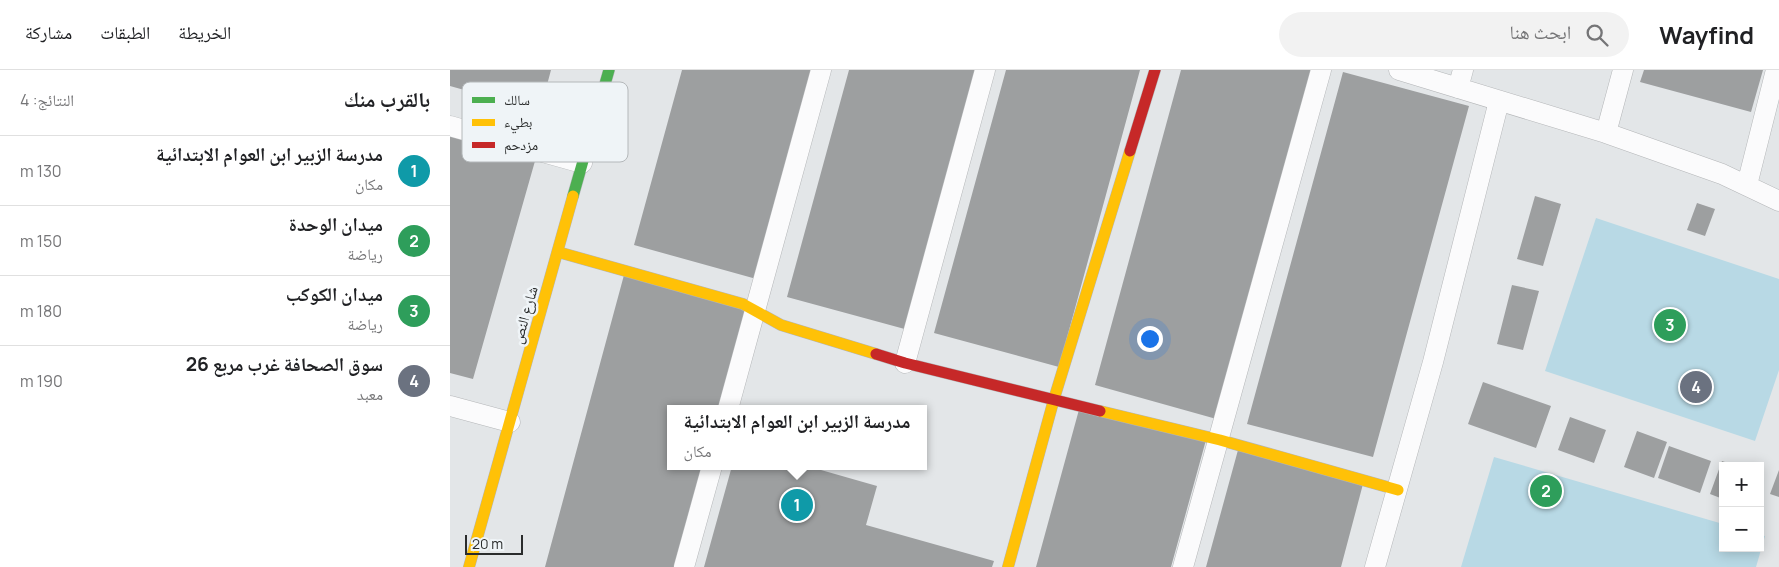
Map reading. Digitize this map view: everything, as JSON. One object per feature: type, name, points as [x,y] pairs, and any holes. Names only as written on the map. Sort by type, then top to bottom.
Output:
[{"type":"street","name":"شارع النص","points":[[605,82],[609,70]]},
{"type":"street","points":[[729,405],[821,70]]},
{"type":"street","points":[[905,363],[985,70]]},
{"type":"street","points":[[1008,567],[1054,399],[1155,70]]},
{"type":"street","points":[[1183,567],[1322,70]]},
{"type":"street","points":[[1399,70],[1461,79],[1498,101],[1606,134],[1722,174],[1779,201]]},
{"type":"street","points":[[1606,134],[1623,70]]},
{"type":"street","points":[[1747,185],[1776,70]]},
{"type":"street","points":[[1375,567],[1433,362],[1498,101]]},
{"type":"street","name":"شارع النص","points":[[468,567],[582,162]]},
{"type":"street","points":[[558,252],[743,304],[781,325],[905,363],[1220,440],[1398,490]]},
{"type":"street","points":[[450,406],[510,422]]},
{"type":"street","points":[[684,567],[711,470]]},
{"type":"shaded area","points":[[1596,218],[1779,279],[1779,370],[1755,441],[1545,371]]},
{"type":"shaded area","points":[[1494,457],[1719,523],[1719,552],[1760,552],[1756,567],[1461,567]]},
{"type":"building","points":[[450,70],[551,70],[548,82],[462,82],[462,89],[450,86]]},
{"type":"building","points":[[682,70],[817,70],[760,280],[634,245]]},
{"type":"building","points":[[849,70],[984,70],[912,331],[787,297]]},
{"type":"building","points":[[1006,70],[1140,70],[1059,367],[934,333]]},
{"type":"building","points":[[1181,70],[1316,70],[1220,420],[1095,385]]},
{"type":"building","points":[[1644,70],[1763,70],[1751,112],[1640,82]]},
{"type":"building","points":[[1343,72],[1469,106],[1373,457],[1247,424]]},
{"type":"building","points":[[450,130],[462,133],[462,162],[535,162],[473,379],[450,373]]},
{"type":"building","points":[[1535,196],[1561,204],[1543,266],[1517,259]]},
{"type":"building","points":[[1697,203],[1715,209],[1705,236],[1687,230]]},
{"type":"building","points":[[624,275],[749,309],[723,405],[667,405],[667,470],[706,470],[679,567],[545,567]]},
{"type":"building","points":[[1512,285],[1539,291],[1523,350],[1497,344]]},
{"type":"building","points":[[1483,382],[1551,406],[1536,448],[1468,424]]},
{"type":"building","points":[[1080,406],[1206,440],[1171,567],[1036,567]]},
{"type":"building","points":[[1570,417],[1606,430],[1594,463],[1558,450]]},
{"type":"building","points":[[1637,431],[1667,442],[1654,478],[1624,467]]},
{"type":"building","points":[[1669,446],[1711,461],[1700,493],[1658,478]]},
{"type":"building","points":[[1238,450],[1363,484],[1341,567],[1206,567]]},
{"type":"building","points":[[1719,469],[1719,497],[1710,494]]},
{"type":"building","points":[[731,470],[821,470],[877,486],[866,525],[994,561],[992,567],[704,567]]},
{"type":"building","points":[[1779,470],[1779,497],[1770,494]]},
{"type":"traffic: fast","points":[[606,82],[609,70]]},
{"type":"traffic: fast","points":[[573,196],[583,162]]},
{"type":"traffic: slow","points":[[1008,567],[1054,399],[1130,151]]},
{"type":"traffic: slow","points":[[469,567],[573,196]]},
{"type":"traffic: slow","points":[[558,252],[743,304],[781,325],[876,354]]},
{"type":"traffic: slow","points":[[1100,411],[1220,440],[1398,490]]},
{"type":"traffic: jam","points":[[1130,151],[1155,70]]},
{"type":"traffic: jam","points":[[876,354],[905,363],[1100,411]]},
{"type":"place","name":"ميدان الكوكب","points":[[1670,325]]},
{"type":"place","name":"سوق الصحافة غرب مربع 26","points":[[1696,387]]},
{"type":"place","name":"ميدان الوحدة","points":[[1546,491]]},
{"type":"place","name":"مدرسة الزبير ابن العوام الابتدائية","points":[[797,505]]}]
